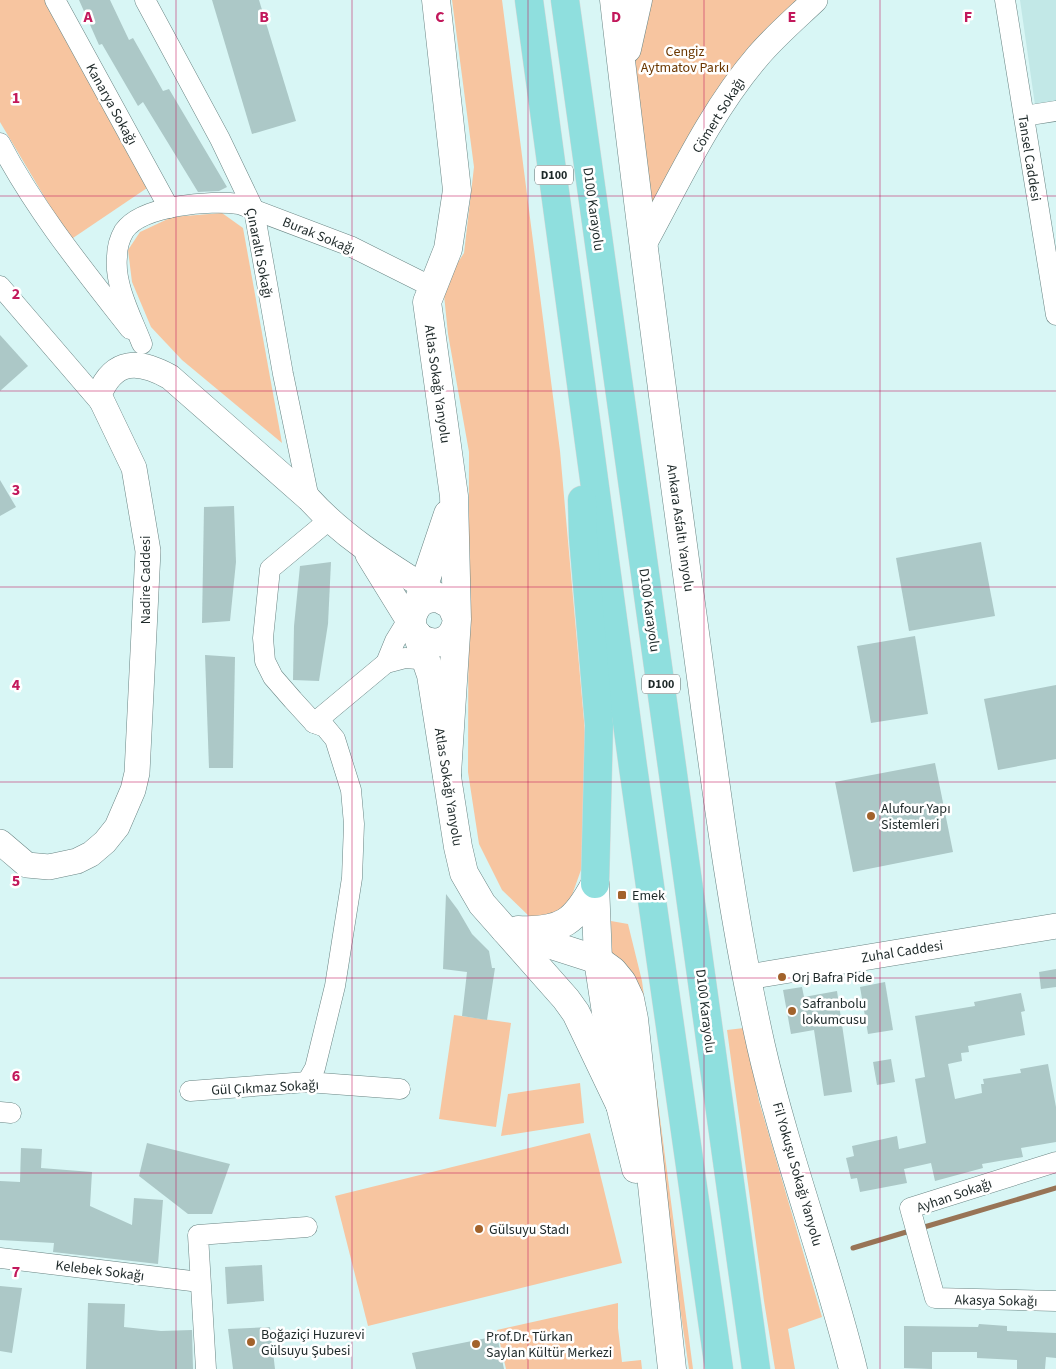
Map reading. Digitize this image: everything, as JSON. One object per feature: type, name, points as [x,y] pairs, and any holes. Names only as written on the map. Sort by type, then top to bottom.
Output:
[{"type":"highway","name":"D100","points":[[529,0],[633,767],[719,1369]]},
{"type":"highway","name":"D100 Karayolu","points":[[565,0],[756,1369]]},
{"type":"highway","points":[[578,351],[583,537],[599,725],[596,884]]},
{"type":"main road","points":[[425,292],[448,249],[457,190],[436,0]]},
{"type":"main road","name":"Ankara Asfaltı Yanyolu","points":[[614,0],[643,246],[710,740],[748,977]]},
{"type":"main road","points":[[623,78],[638,0]]},
{"type":"main road","name":"Atlas Sokağı Yanyolu","points":[[425,292],[454,496],[426,613],[427,663],[464,873],[482,904],[566,999],[576,1013],[620,1105]]},
{"type":"main road","name":"Atlas Sokağı Yanyolu","points":[[426,613],[454,496]]},
{"type":"main road","points":[[426,613],[447,774]]},
{"type":"main road","points":[[504,929],[537,931],[553,928],[568,921],[582,908],[596,884]]},
{"type":"main road","points":[[596,884],[598,960],[620,1105],[643,1198],[664,1310]]},
{"type":"main road","points":[[504,929],[598,960],[613,971],[622,982],[630,999],[634,1019],[664,1310],[672,1369]]},
{"type":"main road","name":"Fil Yokuşu Sokağı Yanyolu","points":[[748,977],[771,1082],[836,1299],[853,1369]]},
{"type":"street","name":"Kanarya Sokağı","points":[[55,0],[169,208]]},
{"type":"street","name":"Çınaraltı Sokağı","points":[[145,0],[220,139],[254,210],[283,374],[308,498]]},
{"type":"street","name":"Cömert Sokağı","points":[[643,246],[701,140],[739,80],[766,46],[816,0]]},
{"type":"street","name":"Tansel Caddesi","points":[[1005,0],[1056,314]]},
{"type":"street","points":[[1024,116],[1056,112]]},
{"type":"street","points":[[0,143],[34,201],[69,251],[142,344],[157,370]]},
{"type":"street","name":"Burak Sokağı","points":[[142,344],[118,276],[116,258],[124,231],[135,221],[169,208],[227,202],[239,204],[350,246],[425,292]]},
{"type":"street","points":[[0,286],[104,406]]},
{"type":"street","name":"Nadire Caddesi","points":[[0,842],[26,865],[63,866],[77,861],[91,854],[105,842],[117,827],[133,790],[137,773],[148,551],[134,468],[99,395],[104,382],[113,373],[124,367],[136,364],[149,366],[170,377],[308,498],[328,520],[364,548],[426,613]]},
{"type":"street","points":[[307,1082],[315,1068],[335,986],[352,878],[354,824],[351,790],[335,739],[325,727],[314,723],[273,677],[266,661],[263,638],[270,570],[328,520]]},
{"type":"street","name":"Nadire Caddesi","points":[[364,548],[426,613]]},
{"type":"street","points":[[386,664],[395,641],[426,613]]},
{"type":"street","points":[[314,723],[386,664],[405,658],[418,659],[427,663]]},
{"type":"street","name":"Zuhal Caddesi","points":[[748,977],[1056,926]]},
{"type":"street","name":"Gül Çıkmaz Sokağı","points":[[190,1090],[307,1082],[400,1089]]},
{"type":"street","name":"Ayhan Sokağı","points":[[935,1298],[910,1208],[1056,1162]]},
{"type":"street","points":[[206,1369],[206,1341],[200,1282],[198,1235],[307,1227]]},
{"type":"street","name":"Kelebek Sokağı","points":[[0,1258],[200,1282]]},
{"type":"street","name":"Akasya Sokağı","points":[[935,1298],[1056,1301]]},
{"type":"shaded area","points":[[1020,0],[1056,0],[1056,109],[1036,112]]},
{"type":"green space","points":[[0,0],[45,0],[147,188],[70,240],[0,122]]},
{"type":"green space","points":[[452,0],[502,0],[560,451],[588,766],[587,853],[571,898],[555,915],[531,918],[502,890],[479,844],[468,772],[469,452],[448,334],[443,285],[464,253],[474,167]]},
{"type":"green space","name":"Cengiz Aytmatov Parkı","points":[[643,0],[815,0],[789,24],[643,246],[623,78]]},
{"type":"green space","points":[[222,213],[243,228],[282,443],[182,360],[151,327],[132,282],[128,250],[140,232],[172,217]]},
{"type":"green space","points":[[611,921],[628,924],[642,981],[693,1369],[689,1369],[671,1247],[612,955]]},
{"type":"green space","points":[[454,1015],[511,1023],[496,1127],[439,1119]]},
{"type":"green space","points":[[744,1028],[759,1101],[822,1317],[788,1329],[795,1369],[775,1369],[764,1301],[727,1030]]},
{"type":"green space","points":[[580,1083],[584,1123],[501,1136],[508,1094]]},
{"type":"green space","name":"Gülsuyu Stadı","points":[[590,1133],[622,1263],[368,1326],[335,1196]]},
{"type":"green space","name":"Prof.Dr. Türkan Saylan Kültür Merkezi","points":[[618,1303],[618,1328],[622,1362],[641,1360],[642,1369],[506,1369],[497,1330]]},
{"type":"building","points":[[79,0],[110,0],[129,40],[133,38],[163,91],[169,89],[227,187],[219,191],[198,192],[143,102],[138,106],[102,44],[99,45]]},
{"type":"building","points":[[212,0],[259,0],[296,121],[252,134]]},
{"type":"building","points":[[0,335],[28,366],[0,391]]},
{"type":"building","points":[[0,480],[16,507],[0,516]]},
{"type":"building","points":[[234,506],[236,562],[230,621],[202,623],[204,507]]},
{"type":"building","points":[[981,542],[995,616],[909,631],[896,558]]},
{"type":"building","points":[[331,562],[328,624],[319,681],[293,680],[294,626],[300,566]]},
{"type":"building","points":[[915,636],[928,714],[871,723],[857,646]]},
{"type":"building","points":[[205,655],[235,657],[233,768],[209,768]]},
{"type":"building","points":[[1056,685],[1056,759],[998,770],[984,699]]},
{"type":"building","points":[[935,763],[953,852],[853,872],[835,782]]},
{"type":"building","points":[[446,894],[472,934],[489,951],[492,968],[495,968],[487,1020],[462,1016],[467,972],[443,969]]},
{"type":"building","points":[[1056,969],[1056,987],[1041,989],[1039,972]]},
{"type":"building","points":[[885,982],[893,1030],[868,1034],[860,987]]},
{"type":"building","points":[[802,987],[804,997],[837,991],[852,1092],[824,1096],[814,1030],[791,1034],[783,990]]},
{"type":"building","points":[[1021,993],[1025,1011],[1021,1012],[1025,1035],[968,1046],[969,1052],[961,1053],[962,1061],[948,1064],[955,1099],[982,1093],[981,1084],[984,1084],[983,1079],[1021,1073],[1020,1069],[1048,1064],[1056,1107],[1056,1142],[1021,1148],[1023,1157],[982,1164],[983,1168],[935,1181],[931,1163],[904,1169],[907,1183],[860,1192],[857,1178],[851,1179],[846,1158],[854,1156],[852,1146],[897,1136],[899,1149],[926,1143],[915,1079],[925,1077],[915,1016],[975,1006],[974,1002]]},
{"type":"building","points":[[891,1059],[895,1082],[877,1085],[873,1062]]},
{"type":"building","points":[[147,1143],[230,1164],[212,1214],[188,1214],[139,1176]]},
{"type":"building","points":[[21,1148],[42,1149],[41,1168],[92,1172],[90,1206],[132,1225],[134,1198],[163,1200],[158,1264],[53,1252],[54,1243],[0,1240],[0,1181],[20,1182]]},
{"type":"building","points":[[262,1265],[264,1301],[227,1304],[225,1267]]},
{"type":"building","points":[[0,1286],[22,1288],[12,1353],[0,1351]]},
{"type":"building","points":[[88,1303],[125,1304],[124,1327],[161,1331],[192,1330],[193,1369],[86,1369]]},
{"type":"building","points":[[979,1324],[1007,1326],[1007,1331],[1056,1333],[1056,1358],[1046,1357],[1045,1369],[1017,1369],[1017,1360],[977,1358],[977,1352],[932,1352],[932,1369],[904,1368],[904,1326],[978,1327]]},
{"type":"building","name":"Boğaziçi Huzurevi Gülsuyu Şubesi","points":[[270,1327],[275,1369],[233,1369],[228,1329]]},
{"type":"building","name":"Prof.Dr. Türkan Saylan Kültür Merkezi","points":[[497,1336],[504,1369],[416,1369],[412,1353]]},
{"type":"waterway","points":[[921,1228],[1056,1188]]},
{"type":"waterway","points":[[853,1248],[913,1230]]},
{"type":"place","name":"Alufour Yapı Sistemleri","points":[[871,816]]},
{"type":"place","name":"Emek","points":[[622,895]]},
{"type":"place","name":"Orj Bafra Pide","points":[[782,977]]},
{"type":"place","name":"Safranbolu lokumcusu","points":[[792,1011]]},
{"type":"place","name":"Gülsuyu Stadı","points":[[479,1229]]},
{"type":"place","name":"Boğaziçi Huzurevi Gülsuyu Şubesi","points":[[251,1342]]},
{"type":"place","name":"Prof.Dr. Türkan Saylan Kültür Merkezi","points":[[476,1344]]}]
